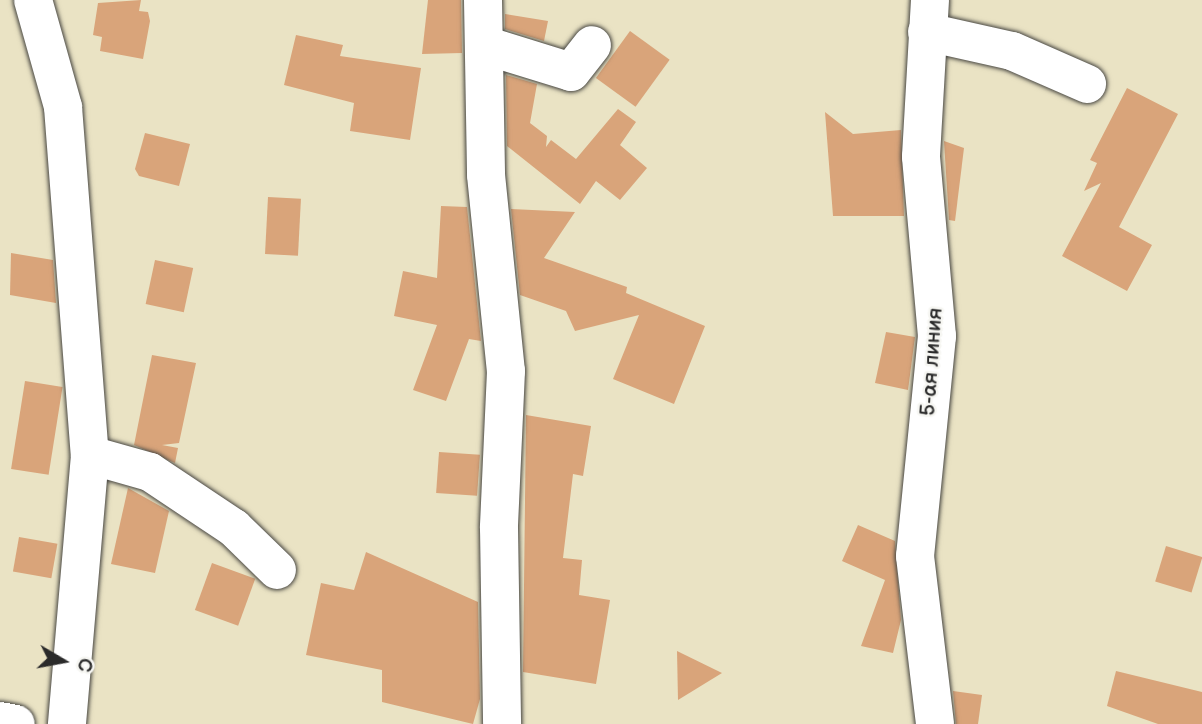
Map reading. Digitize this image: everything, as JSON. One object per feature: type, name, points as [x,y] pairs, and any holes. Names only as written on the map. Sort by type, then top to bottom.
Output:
[{"type":"street","points":[[33,0],[63,107],[90,455],[67,724]]},
{"type":"street","points":[[483,0],[485,162],[506,371],[499,528],[502,724]]},
{"type":"street","points":[[929,16],[1087,84]]},
{"type":"street","name":"5-ая линия","points":[[929,16],[920,157],[937,336],[915,556],[934,724]]},
{"type":"street","points":[[484,45],[571,72],[592,45]]},
{"type":"street","points":[[90,455],[150,472],[234,528],[276,570]]},
{"type":"street","points":[[0,721],[16,724]]},
{"type":"building","points":[[141,0],[139,11],[148,12],[150,21],[143,59],[100,51],[102,37],[93,35],[98,3]]},
{"type":"building","points":[[428,0],[461,0],[462,53],[422,54]]},
{"type":"building","points":[[505,14],[548,21],[544,41],[505,29]]},
{"type":"building","points":[[630,31],[670,60],[636,107],[596,78]]},
{"type":"building","points":[[296,35],[343,45],[340,56],[421,68],[410,140],[350,131],[354,103],[284,85]]},
{"type":"building","points":[[506,75],[537,84],[530,123],[547,136],[546,147],[551,140],[576,159],[618,109],[636,122],[620,145],[647,168],[620,200],[596,181],[580,204],[507,146]]},
{"type":"building","points":[[1127,88],[1178,114],[1119,227],[1152,245],[1127,291],[1062,256],[1101,183],[1084,191],[1097,163],[1090,160]]},
{"type":"building","points":[[825,112],[853,134],[901,130],[904,216],[833,216]]},
{"type":"building","points":[[145,133],[190,144],[179,186],[139,176],[135,169]]},
{"type":"building","points":[[944,141],[964,148],[955,221],[949,220]]},
{"type":"building","points":[[268,197],[301,199],[298,256],[265,254]]},
{"type":"building","points":[[441,206],[467,207],[481,341],[469,339],[446,401],[413,390],[437,325],[394,316],[403,271],[437,278]]},
{"type":"building","points":[[511,209],[575,212],[544,258],[627,287],[626,293],[705,326],[674,404],[613,379],[639,315],[575,331],[566,311],[520,295]]},
{"type":"building","points":[[11,253],[53,260],[56,303],[10,295]]},
{"type":"building","points":[[155,260],[193,268],[184,312],[146,304]]},
{"type":"building","points":[[886,332],[915,337],[908,390],[875,383]]},
{"type":"building","points":[[152,355],[196,363],[179,443],[162,445],[178,448],[175,463],[134,445]]},
{"type":"building","points":[[25,381],[63,387],[49,475],[11,469]]},
{"type":"building","points":[[526,415],[591,426],[583,476],[573,474],[563,558],[582,560],[579,595],[610,600],[596,684],[523,672]]},
{"type":"building","points":[[439,452],[480,455],[477,496],[436,493]]},
{"type":"building","points":[[128,488],[169,511],[155,573],[111,564]]},
{"type":"building","points":[[858,525],[895,541],[901,620],[893,653],[861,646],[885,580],[842,561]]},
{"type":"building","points":[[19,537],[57,544],[51,578],[13,571]]},
{"type":"building","points":[[1166,546],[1202,557],[1192,592],[1155,581]]},
{"type":"building","points":[[366,552],[478,602],[480,699],[473,724],[382,702],[382,670],[306,655],[321,583],[354,590]]},
{"type":"building","points":[[212,563],[255,579],[238,626],[195,610]]},
{"type":"building","points":[[677,651],[722,673],[678,700]]},
{"type":"building","points":[[1116,671],[1202,692],[1202,724],[1158,724],[1107,706]]},
{"type":"building","points":[[953,691],[982,695],[978,724],[956,724]]}]
